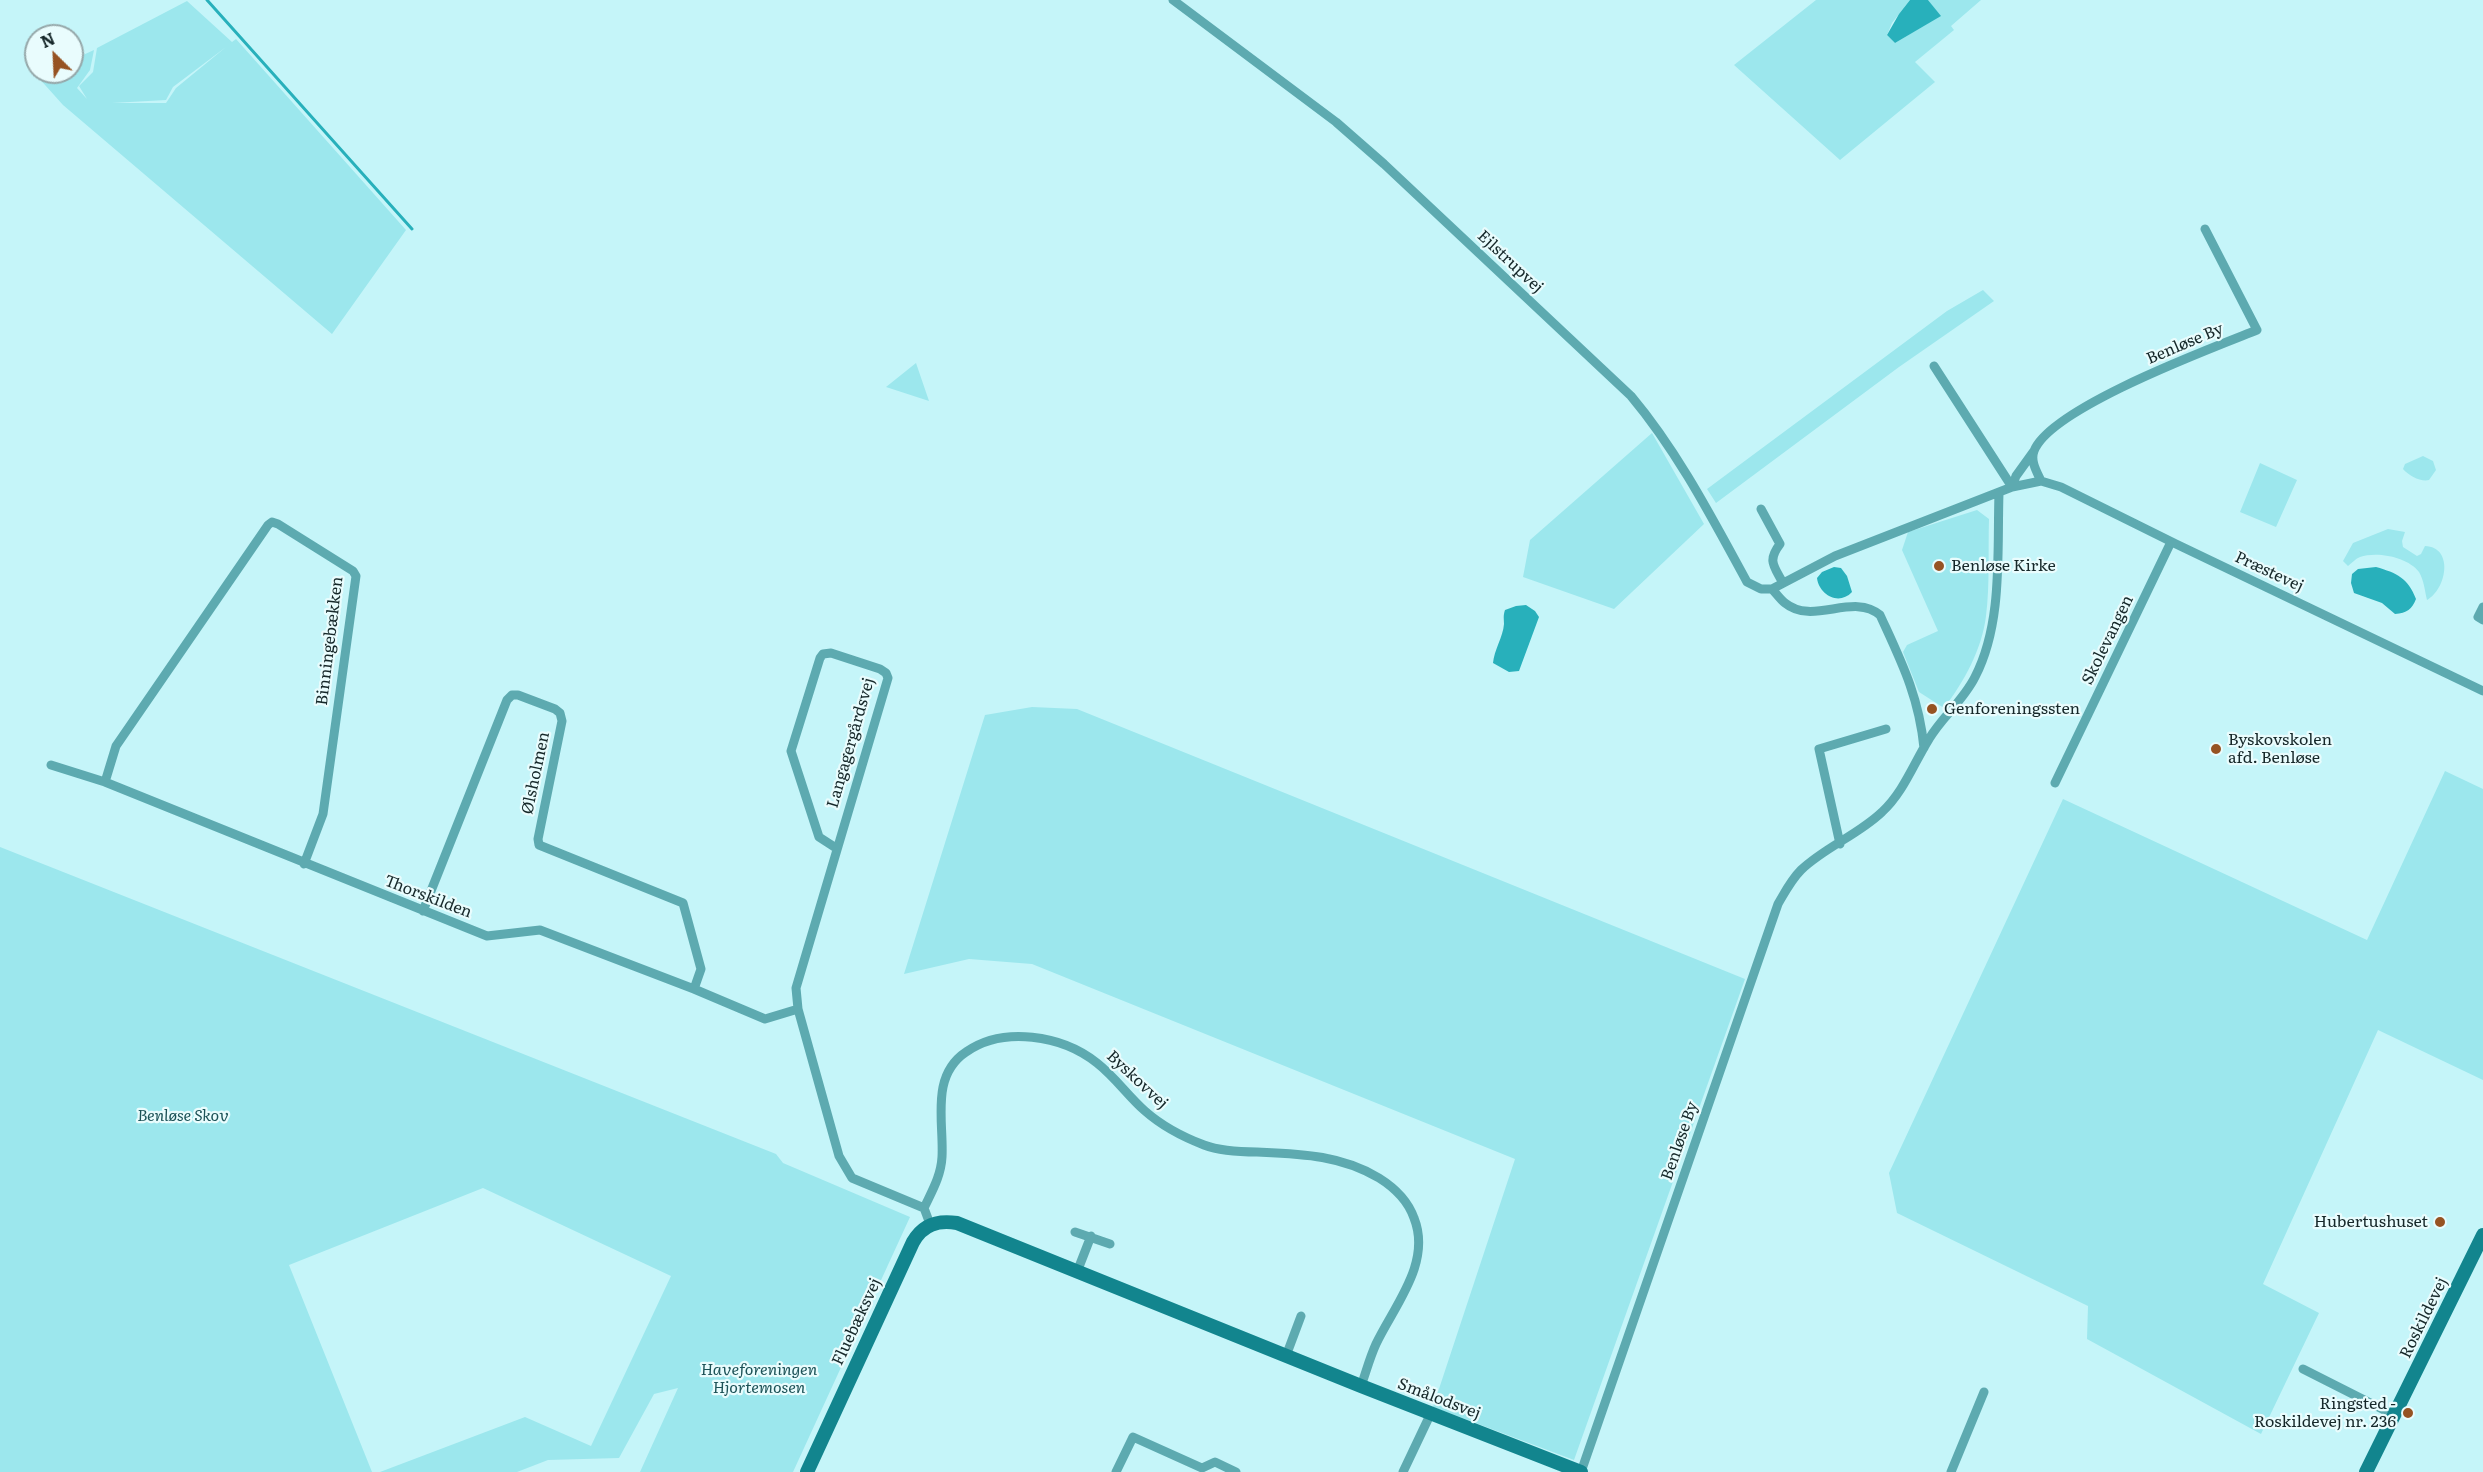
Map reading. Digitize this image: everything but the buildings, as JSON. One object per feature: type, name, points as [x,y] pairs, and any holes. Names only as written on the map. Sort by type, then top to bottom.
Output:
[{"type":"street","name":"Ejlstrupvej","points":[[1173,0],[1336,122],[1631,396],[1652,421],[1670,448],[1747,582],[1761,589],[1772,589]]},
{"type":"street","name":"Benløse By","points":[[2012,487],[2016,476],[2044,436],[2057,424],[2091,402],[2190,357],[2257,330],[2205,229]]},
{"type":"street","points":[[1934,366],[2012,487]]},
{"type":"street","points":[[1924,747],[1922,720],[1913,689],[1880,615],[1871,608],[1858,606],[1815,611],[1801,610],[1786,604],[1772,589],[1835,556],[1897,530],[2012,487],[2041,481],[2034,463],[2034,451]]},
{"type":"street","name":"Præstevej","points":[[2041,481],[2061,487],[2171,542],[2483,690]]},
{"type":"street","name":"Benløse By","points":[[1581,1472],[1778,904],[1800,870],[1869,825],[1886,809],[1900,790],[1938,724],[1964,695],[1976,675],[1989,637],[1994,610],[1999,493]]},
{"type":"street","points":[[1761,509],[1780,544],[1773,553],[1772,562],[1783,583]]},
{"type":"street","name":"Binningebækken","points":[[105,782],[116,747],[268,525],[272,522],[278,524],[353,571],[356,576],[323,814],[304,864]]},
{"type":"street","name":"Skolevangen","points":[[2055,783],[2171,542]]},
{"type":"street","points":[[2483,607],[2478,617],[2483,620]]},
{"type":"street","name":"Langagergårdsvej","points":[[836,848],[819,837],[791,751],[820,658],[823,654],[831,653],[880,669],[886,672],[888,678],[796,988],[798,1009],[839,1156],[852,1178],[924,1208]]},
{"type":"street","name":"Ølsholmen","points":[[423,911],[507,700],[512,695],[518,694],[555,709],[560,713],[562,721],[538,839],[539,845],[683,903],[700,969],[694,989]]},
{"type":"street","points":[[1922,720],[1938,724]]},
{"type":"street","points":[[1840,844],[1819,749],[1886,729]]},
{"type":"street","name":"Thorskilden","points":[[51,765],[105,782],[487,936],[540,930],[765,1019],[798,1009]]},
{"type":"street","name":"Byskovvej","points":[[924,1208],[938,1179],[942,1157],[940,1101],[944,1082],[963,1053],[989,1040],[1017,1036],[1045,1040],[1071,1048],[1095,1061],[1145,1111],[1184,1136],[1206,1146],[1238,1152],[1313,1155],[1342,1161],[1366,1170],[1386,1182],[1404,1199],[1419,1233],[1418,1254],[1404,1293],[1376,1344],[1361,1386]]},
{"type":"street","points":[[924,1208],[930,1224]]},
{"type":"street","name":"Smålodsvej","points":[[930,1224],[939,1221],[957,1223],[1581,1472]]},
{"type":"street","name":"Fluebæksvej","points":[[807,1472],[913,1242],[917,1234],[930,1224]]},
{"type":"street","points":[[1075,1232],[1110,1244]]},
{"type":"street","name":"Roskildevej","points":[[2366,1472],[2483,1235]]},
{"type":"street","points":[[1077,1272],[1090,1236]]},
{"type":"street","points":[[1286,1356],[1301,1316]]},
{"type":"street","points":[[2303,1369],[2394,1415]]},
{"type":"street","points":[[1951,1472],[1984,1392]]},
{"type":"street","points":[[1403,1472],[1431,1413]]},
{"type":"street","points":[[1116,1472],[1133,1437],[1202,1468],[1215,1462],[1236,1472]]},
{"type":"green space","points":[[1816,0],[1910,0],[1892,23],[1887,35],[1895,43],[1940,16],[1928,0],[1981,0],[1951,26],[1954,30],[1915,62],[1935,82],[1840,160],[1734,65]]},
{"type":"green space","points":[[187,1],[232,42],[236,39],[406,230],[332,334],[63,105],[44,84],[80,84],[77,88],[87,99],[79,86],[84,84],[93,72],[97,48]],"holes":[[[226,47],[176,88],[166,103],[112,103],[166,100],[173,87]]]},
{"type":"green space","points":[[94,50],[90,70],[84,78],[84,55]]},
{"type":"green space","points":[[1983,290],[1994,301],[1899,367],[1716,503],[1707,489],[1947,311]]},
{"type":"green space","points":[[916,363],[929,401],[886,387]]},
{"type":"green space","points":[[1652,433],[1704,524],[1614,609],[1523,577],[1530,540]]},
{"type":"green space","points":[[2423,456],[2433,461],[2436,470],[2429,480],[2415,478],[2403,469],[2405,464]]},
{"type":"green space","points":[[2260,463],[2297,480],[2276,527],[2240,512]]},
{"type":"green space","points":[[1977,510],[1989,519],[1984,628],[1971,665],[1944,708],[1919,692],[1903,652],[1907,645],[1938,631],[1902,550],[1908,532]]},
{"type":"green space","points":[[2388,529],[2405,532],[2403,547],[2417,556],[2421,554],[2425,546],[2434,548],[2440,553],[2444,561],[2443,578],[2434,595],[2427,600],[2421,575],[2408,562],[2383,555],[2360,557],[2348,566],[2343,561],[2353,543]]},
{"type":"green space","points":[[1032,707],[1077,709],[1745,979],[1574,1460],[1433,1407],[1515,1159],[1032,964],[969,959],[904,974],[985,715]]},
{"type":"green space","points":[[2445,771],[2483,789],[2483,1080],[2378,1030],[2263,1284],[2319,1313],[2261,1434],[2087,1339],[2088,1306],[1897,1213],[1889,1173],[2063,799],[2367,940]]},
{"type":"green space","name":"Benløse Skov","points":[[0,847],[776,1154],[783,1163],[910,1217],[793,1472],[640,1472],[678,1388],[654,1394],[619,1458],[548,1460],[517,1472],[380,1472],[525,1417],[591,1446],[671,1276],[483,1188],[289,1265],[372,1472],[0,1472]]},
{"type":"shaded area","points":[[1910,0],[1928,0],[1941,16],[1895,43],[1887,35]]},
{"type":"shaded area","points":[[1834,567],[1841,568],[1847,576],[1852,592],[1841,598],[1830,597],[1826,594],[1821,589],[1817,578],[1822,572]]},
{"type":"shaded area","points":[[2376,567],[2396,574],[2409,586],[2416,599],[2408,610],[2395,614],[2382,603],[2354,593],[2351,583],[2352,574],[2358,569]]},
{"type":"shaded area","points":[[1526,605],[1539,617],[1519,671],[1509,672],[1493,663],[1503,629],[1504,612],[1516,606]]},
{"type":"waterway","points":[[207,0],[412,229]]},
{"type":"place","name":"Benløse Kirke","points":[[1939,566]]},
{"type":"place","name":"Genforeningssten","points":[[1932,709]]},
{"type":"place","name":"Byskovskolen afd. Benløse","points":[[2216,749]]},
{"type":"place","name":"Hubertushuset","points":[[2440,1222]]},
{"type":"place","name":"Ringsted - Roskildevej nr. 236","points":[[2408,1413]]},
{"type":"park label","name":"Haveforeningen Hjortemosen","points":[[759,1379]]}]
